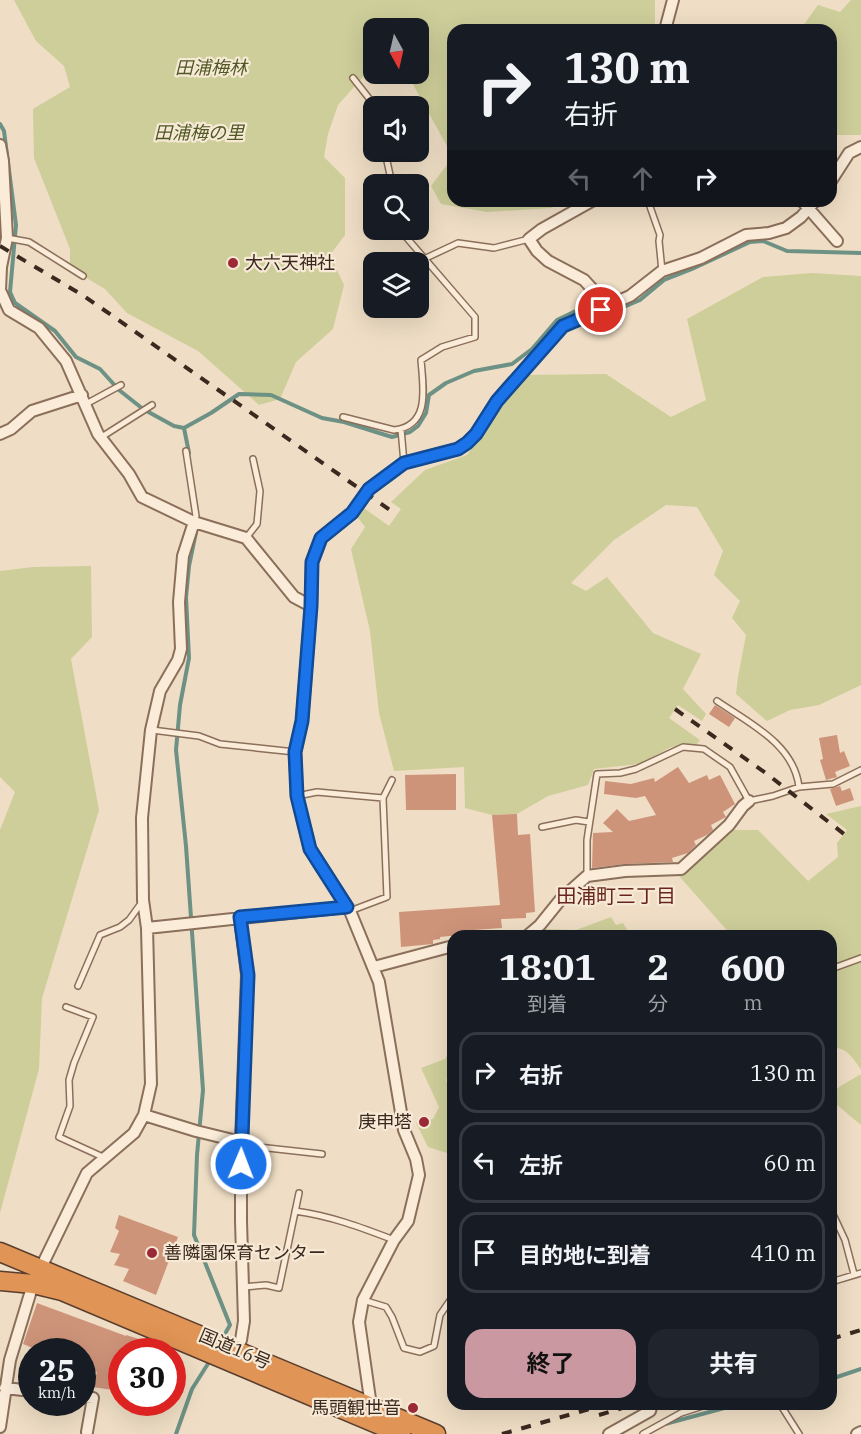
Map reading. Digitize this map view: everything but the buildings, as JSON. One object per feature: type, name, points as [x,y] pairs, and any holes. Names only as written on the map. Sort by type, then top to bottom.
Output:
[{"type":"highway","name":"国道16号","points":[[0,1252],[62,1291],[371,1406],[436,1434]]},
{"type":"highway","name":"国道16号","points":[[0,1281],[37,1276]]},
{"type":"highway","name":"国道16号","points":[[231,1355],[401,1434]]},
{"type":"street","points":[[667,24],[673,0]]},
{"type":"street","points":[[0,145],[7,238],[1,267],[0,290],[4,313],[39,328],[66,361],[100,438],[129,474],[142,497],[194,522],[246,538],[294,597],[311,606]]},
{"type":"street","points":[[837,172],[849,153],[861,147]]},
{"type":"street","points":[[581,207],[529,239],[548,261],[584,280],[595,292],[601,310]]},
{"type":"street","points":[[371,1406],[359,1322],[363,1300],[394,1240],[408,1221],[419,1175],[416,1159],[404,1130],[380,982],[348,909],[310,849],[297,796],[295,752],[302,721],[312,562],[321,538],[352,513],[369,489],[404,463],[458,449],[467,443],[476,434],[497,401],[563,326],[630,296],[662,271],[701,258],[746,235],[769,233],[786,228],[801,217],[807,207]]},
{"type":"street","points":[[812,207],[837,241]]},
{"type":"street","points":[[0,435],[32,411],[84,399]]},
{"type":"street","points":[[0,1427],[10,1360],[37,1276],[87,1173],[134,1133],[144,1115],[151,1084],[142,818],[152,730],[160,691],[182,649],[179,602],[183,556],[194,522]]},
{"type":"street","points":[[535,930],[561,899],[587,876],[625,871],[681,869],[729,825],[742,806],[749,801]]},
{"type":"street","points":[[147,928],[240,917],[348,909]]},
{"type":"street","points":[[231,1355],[244,1321],[241,1143],[248,975],[240,917]]},
{"type":"street","points":[[374,967],[447,948]]},
{"type":"street","points":[[144,1115],[241,1143]]},
{"type":"street","points":[[5,1388],[18,1389]]},
{"type":"street","points":[[609,1434],[650,1410]]},
{"type":"street","points":[[87,1432],[90,1416]]},
{"type":"lane","points":[[353,78],[367,96]]},
{"type":"lane","points":[[650,207],[660,235],[662,271]]},
{"type":"lane","points":[[7,238],[29,242],[83,276]]},
{"type":"lane","points":[[429,257],[458,243],[494,248],[529,239]]},
{"type":"lane","points":[[409,240],[420,252]]},
{"type":"lane","points":[[343,417],[382,428],[401,429],[411,424],[419,415],[423,401],[421,360],[442,347],[475,337],[475,317],[429,262]]},
{"type":"lane","points":[[84,399],[121,385]]},
{"type":"lane","points":[[100,438],[152,405]]},
{"type":"lane","points":[[401,429],[404,463]]},
{"type":"lane","points":[[186,451],[196,516],[194,522]]},
{"type":"lane","points":[[246,538],[257,524],[260,491],[253,459]]},
{"type":"lane","points":[[717,701],[773,740],[783,750],[795,770],[799,787]]},
{"type":"lane","points":[[152,730],[199,736],[220,744],[295,752]]},
{"type":"lane","points":[[587,876],[589,822],[597,774],[620,773],[636,769],[683,747],[704,748],[730,766],[749,801],[799,787],[833,784],[861,770]]},
{"type":"lane","points":[[348,909],[387,897],[383,798],[392,780]]},
{"type":"lane","points":[[297,796],[317,792],[383,798]]},
{"type":"lane","points":[[542,827],[576,820],[589,822]]},
{"type":"lane","points":[[78,986],[100,935],[120,927],[129,920],[143,900]]},
{"type":"lane","points":[[837,967],[861,958]]},
{"type":"lane","points":[[66,1007],[93,1017],[69,1080],[70,1107],[59,1137],[106,1158]]},
{"type":"lane","points":[[241,1143],[322,1154]]},
{"type":"lane","points":[[243,1287],[266,1285],[279,1288],[299,1193]]},
{"type":"lane","points":[[295,1211],[324,1215],[348,1222],[394,1240]]},
{"type":"lane","points":[[837,1223],[845,1240],[854,1274]]},
{"type":"lane","points":[[837,1280],[861,1273]]},
{"type":"lane","points":[[363,1300],[386,1307],[404,1348],[420,1352],[434,1346],[440,1315],[447,1305]]},
{"type":"lane","points":[[643,1434],[690,1410]]},
{"type":"lane","points":[[784,1410],[799,1434]]},
{"type":"green space","name":"田浦梅の里","points":[[14,0],[655,0],[655,24],[447,24],[447,146],[429,113],[429,96],[419,96],[413,84],[429,84],[429,18],[363,18],[363,77],[338,105],[328,134],[324,157],[345,178],[345,235],[330,255],[344,285],[333,329],[296,362],[280,399],[259,405],[198,351],[127,313],[105,289],[88,279],[70,263],[70,249],[34,158],[33,109],[70,87],[64,66],[36,41]]},
{"type":"green space","points":[[851,0],[861,0],[861,135],[837,135],[837,24],[804,24],[818,5],[840,12]]},
{"type":"green space","points":[[447,165],[447,205],[441,204],[431,186]]},
{"type":"green space","points":[[458,207],[553,207],[552,208],[487,212]]},
{"type":"green space","points":[[812,273],[861,276],[861,685],[819,705],[790,710],[767,721],[736,694],[746,635],[732,618],[740,601],[714,575],[723,551],[697,507],[666,505],[614,540],[571,583],[586,591],[607,577],[653,633],[701,654],[683,689],[706,714],[702,721],[678,705],[669,718],[700,740],[696,745],[671,747],[639,764],[594,769],[588,785],[548,796],[517,814],[492,815],[465,808],[464,767],[394,771],[379,713],[370,631],[351,549],[365,527],[356,515],[361,506],[389,526],[401,509],[391,502],[425,470],[467,455],[526,375],[606,374],[671,417],[706,400],[687,319],[763,277]]},
{"type":"green space","points":[[91,566],[92,637],[71,659],[99,810],[42,998],[39,1069],[0,1213],[0,830],[15,792],[0,777],[0,571],[33,567]]},
{"type":"green space","points":[[861,806],[861,1070],[845,1051],[837,1048],[837,930],[727,930],[679,876],[730,830],[758,830],[808,881],[838,857],[837,843],[847,830],[826,814]]},
{"type":"green space","points":[[611,917],[616,925],[623,923],[627,930],[576,930]]},
{"type":"green space","points":[[447,1056],[447,1153],[428,1147],[416,1123],[433,1119],[439,1107],[421,1068],[445,1059]]},
{"type":"green space","points":[[861,1074],[861,1125],[837,1105],[839,1087]]},
{"type":"waterway","points":[[0,124],[4,131],[16,225],[10,292],[15,303],[55,331],[76,357],[100,369],[119,390],[143,409],[174,426],[184,428]]},
{"type":"waterway","points":[[601,314],[605,315],[640,300],[664,280],[750,242],[763,241],[787,251],[861,253]]},
{"type":"waterway","points":[[189,453],[184,428],[239,394],[271,395],[322,418],[344,422],[392,437],[410,432],[418,426],[426,413],[429,395],[446,383],[474,371],[512,364],[532,349],[557,320],[582,308],[591,311]]},
{"type":"waterway","points":[[196,532],[186,597],[189,658],[180,705],[176,750],[186,846],[203,1090],[197,1155],[194,1235],[230,1325],[222,1339]]},
{"type":"waterway","points":[[176,1434],[192,1389],[211,1359]]},
{"type":"waterway","points":[[837,1377],[861,1369]]},
{"type":"waterway","points":[[665,1424],[717,1410]]},
{"type":"railway","points":[[0,246],[84,296],[397,515]]},
{"type":"railway","points":[[675,709],[767,774],[844,834]]},
{"type":"railway","points":[[837,1337],[861,1330]]},
{"type":"railway","points":[[502,1434],[586,1410]]},
{"type":"railway","points":[[599,1415],[616,1410]]},
{"type":"place","name":"大六天神社","points":[[233,263]]},
{"type":"place","name":"庚申塔","points":[[424,1122]]},
{"type":"place","name":"善隣園保育センター","points":[[152,1253]]},
{"type":"place","name":"馬頭観世音","points":[[413,1408]]},
{"type":"district","name":"田浦町三丁目","points":[[616,896]]},
{"type":"route","points":[[241,1164],[248,975],[240,917],[347,907],[310,849],[297,796],[295,752],[302,721],[312,562],[321,538],[352,513],[369,489],[404,463],[458,449],[467,443],[476,434],[497,401],[563,326],[601,310]]},
{"type":"park label","name":"田浦梅林","points":[[211,68]]}]
